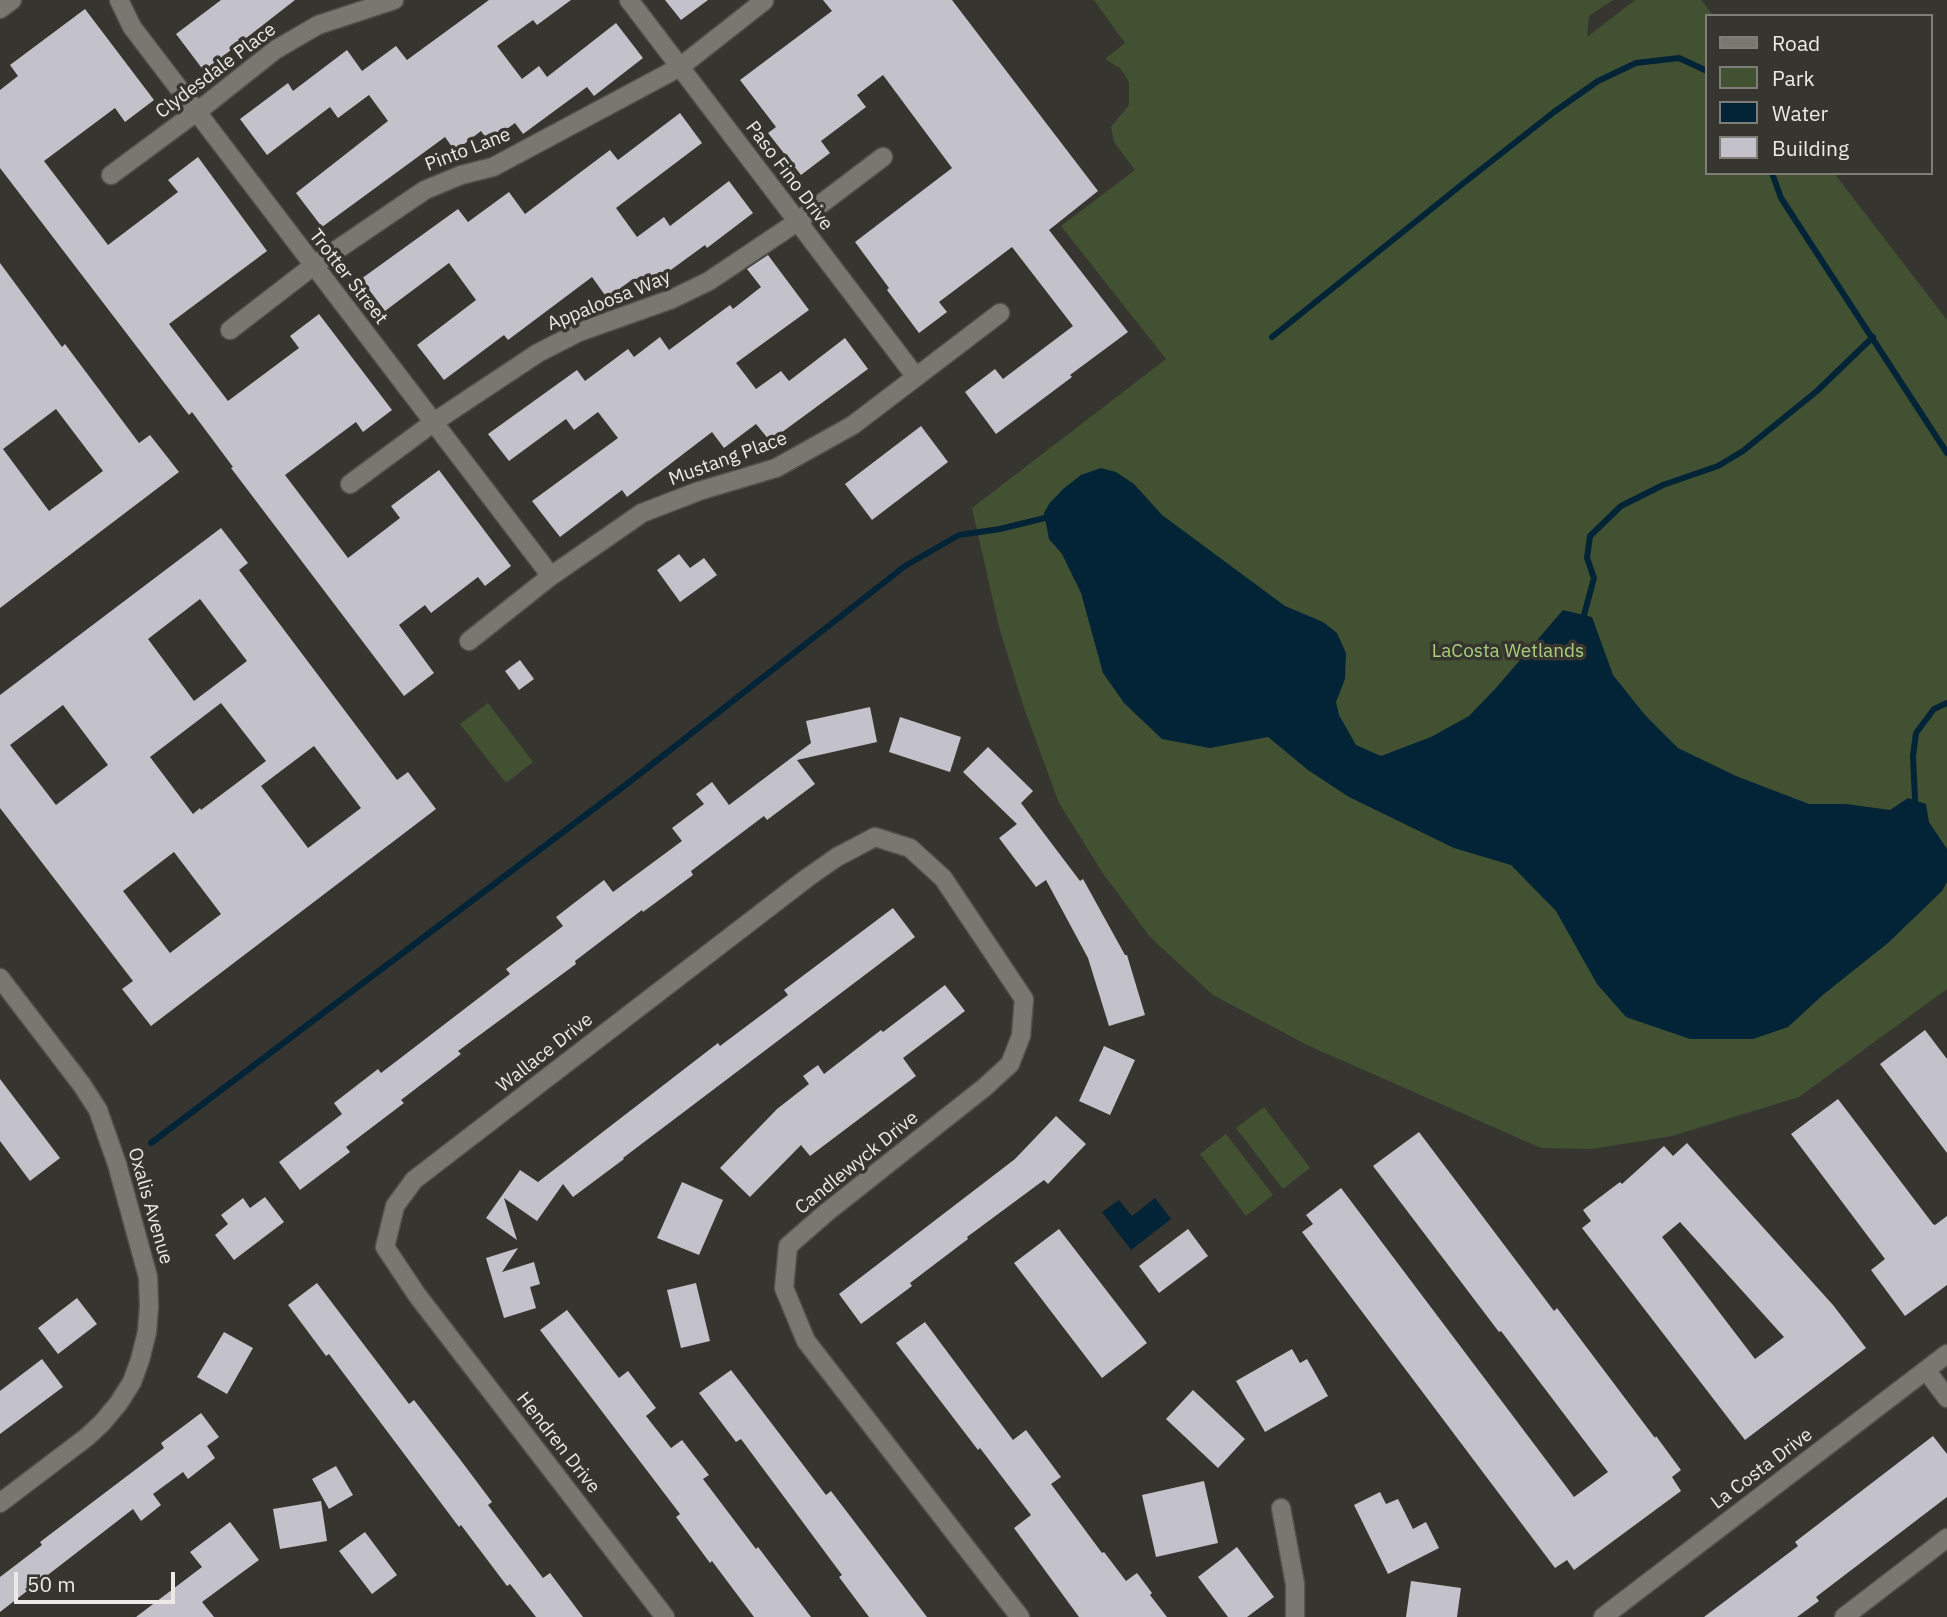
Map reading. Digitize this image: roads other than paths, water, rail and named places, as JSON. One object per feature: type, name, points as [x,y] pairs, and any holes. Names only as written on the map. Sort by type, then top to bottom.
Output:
[{"type":"street","points":[[0,9],[12,0]]},
{"type":"street","name":"Trotter Street","points":[[118,0],[132,27],[551,576]]},
{"type":"street","name":"Clydesdale Place","points":[[111,175],[275,50],[318,25],[394,0]]},
{"type":"street","name":"Paso Fino Drive","points":[[629,0],[916,377]]},
{"type":"street","name":"Pinto Lane","points":[[230,330],[313,266],[425,190],[461,175],[493,167],[680,67],[764,1]]},
{"type":"street","name":"Appaloosa Way","points":[[350,484],[434,422],[538,353],[579,332],[672,299],[709,281],[797,222],[883,157]]},
{"type":"street","name":"Mustang Place","points":[[468,641],[551,576],[642,513],[699,491],[776,468],[853,425],[1000,313]]},
{"type":"street","name":"Candlewyck Drive","points":[[807,878],[837,857],[875,837],[910,849],[943,878],[1024,999],[1021,1036],[1010,1064],[985,1087],[827,1212],[788,1247],[784,1288],[806,1341],[1020,1617]]},
{"type":"street","name":"Wallace Drive","points":[[417,1295],[386,1247],[395,1206],[414,1180],[807,878]]},
{"type":"street","name":"Oxalis Avenue","points":[[0,978],[98,1110],[117,1164],[149,1277],[149,1306],[147,1332],[140,1360],[132,1382],[118,1404],[87,1437],[0,1503]]},
{"type":"street","name":"Hendren Drive","points":[[417,1295],[665,1617]]},
{"type":"street","name":"La Costa Drive","points":[[1603,1617],[1947,1354]]},
{"type":"street","points":[[1926,1370],[1947,1398]]},
{"type":"street","points":[[1281,1507],[1295,1584],[1295,1617]]},
{"type":"street","points":[[1843,1617],[1947,1538]]},
{"type":"water","points":[[1101,468],[1116,472],[1134,484],[1162,515],[1285,606],[1323,622],[1337,633],[1346,653],[1345,679],[1336,702],[1339,715],[1356,745],[1381,756],[1431,737],[1469,716],[1563,610],[1592,617],[1613,675],[1645,715],[1678,748],[1736,776],[1809,804],[1846,804],[1890,810],[1908,798],[1926,804],[1929,822],[1947,849],[1947,882],[1942,891],[1888,943],[1824,994],[1788,1027],[1753,1039],[1690,1039],[1626,1017],[1597,984],[1556,911],[1511,865],[1454,848],[1349,797],[1308,770],[1268,737],[1210,748],[1162,739],[1124,703],[1103,673],[1081,593],[1062,554],[1049,539],[1044,513],[1063,489],[1081,475]]},
{"type":"water","points":[[1155,1198],[1171,1219],[1131,1250],[1102,1212],[1119,1200],[1132,1216]]},
{"type":"waterway","points":[[1272,337],[1554,112],[1598,81],[1636,63],[1679,58],[1706,71]]},
{"type":"waterway","points":[[1773,175],[1781,198],[1947,453]]},
{"type":"waterway","points":[[1584,615],[1594,578],[1587,558],[1590,536],[1621,506],[1663,485],[1718,466],[1743,451],[1817,391],[1873,337]]},
{"type":"waterway","points":[[151,1143],[632,780],[905,566],[959,535],[1000,529],[1053,516]]},
{"type":"waterway","points":[[1915,800],[1913,756],[1916,733],[1934,709],[1947,703]]},
{"type":"park label","name":"LaCosta Wetlands","points":[[1508,652]]}]
